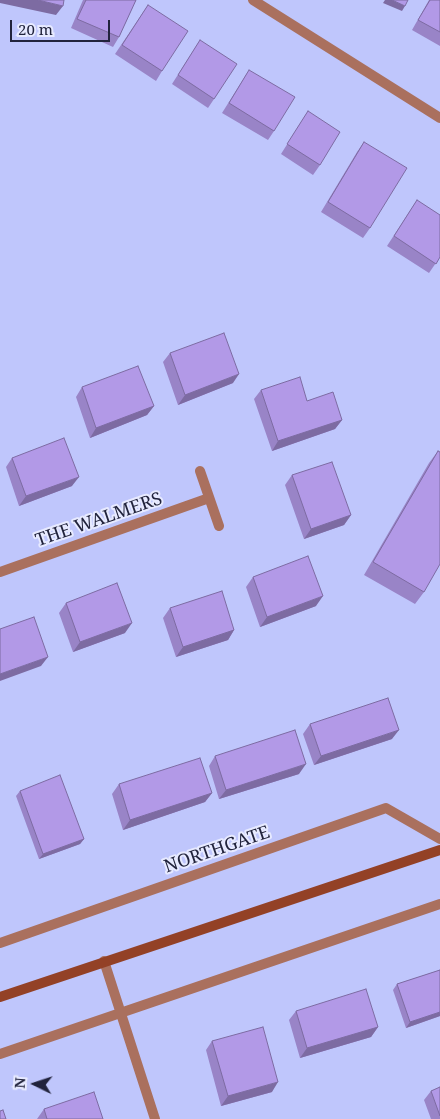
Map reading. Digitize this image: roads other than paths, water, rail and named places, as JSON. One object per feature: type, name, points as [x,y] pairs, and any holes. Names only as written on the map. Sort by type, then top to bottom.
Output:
[{"type":"main road","points":[[0,997],[440,850]]},
{"type":"street","points":[[253,0],[440,118]]},
{"type":"street","points":[[200,471],[219,526]]},
{"type":"street","name":"THE WALMERS","points":[[0,572],[209,498]]},
{"type":"street","name":"NORTHGATE","points":[[0,943],[386,808],[440,839]]},
{"type":"street","points":[[0,1054],[440,904]]},
{"type":"street","points":[[104,961],[154,1119]]}]
